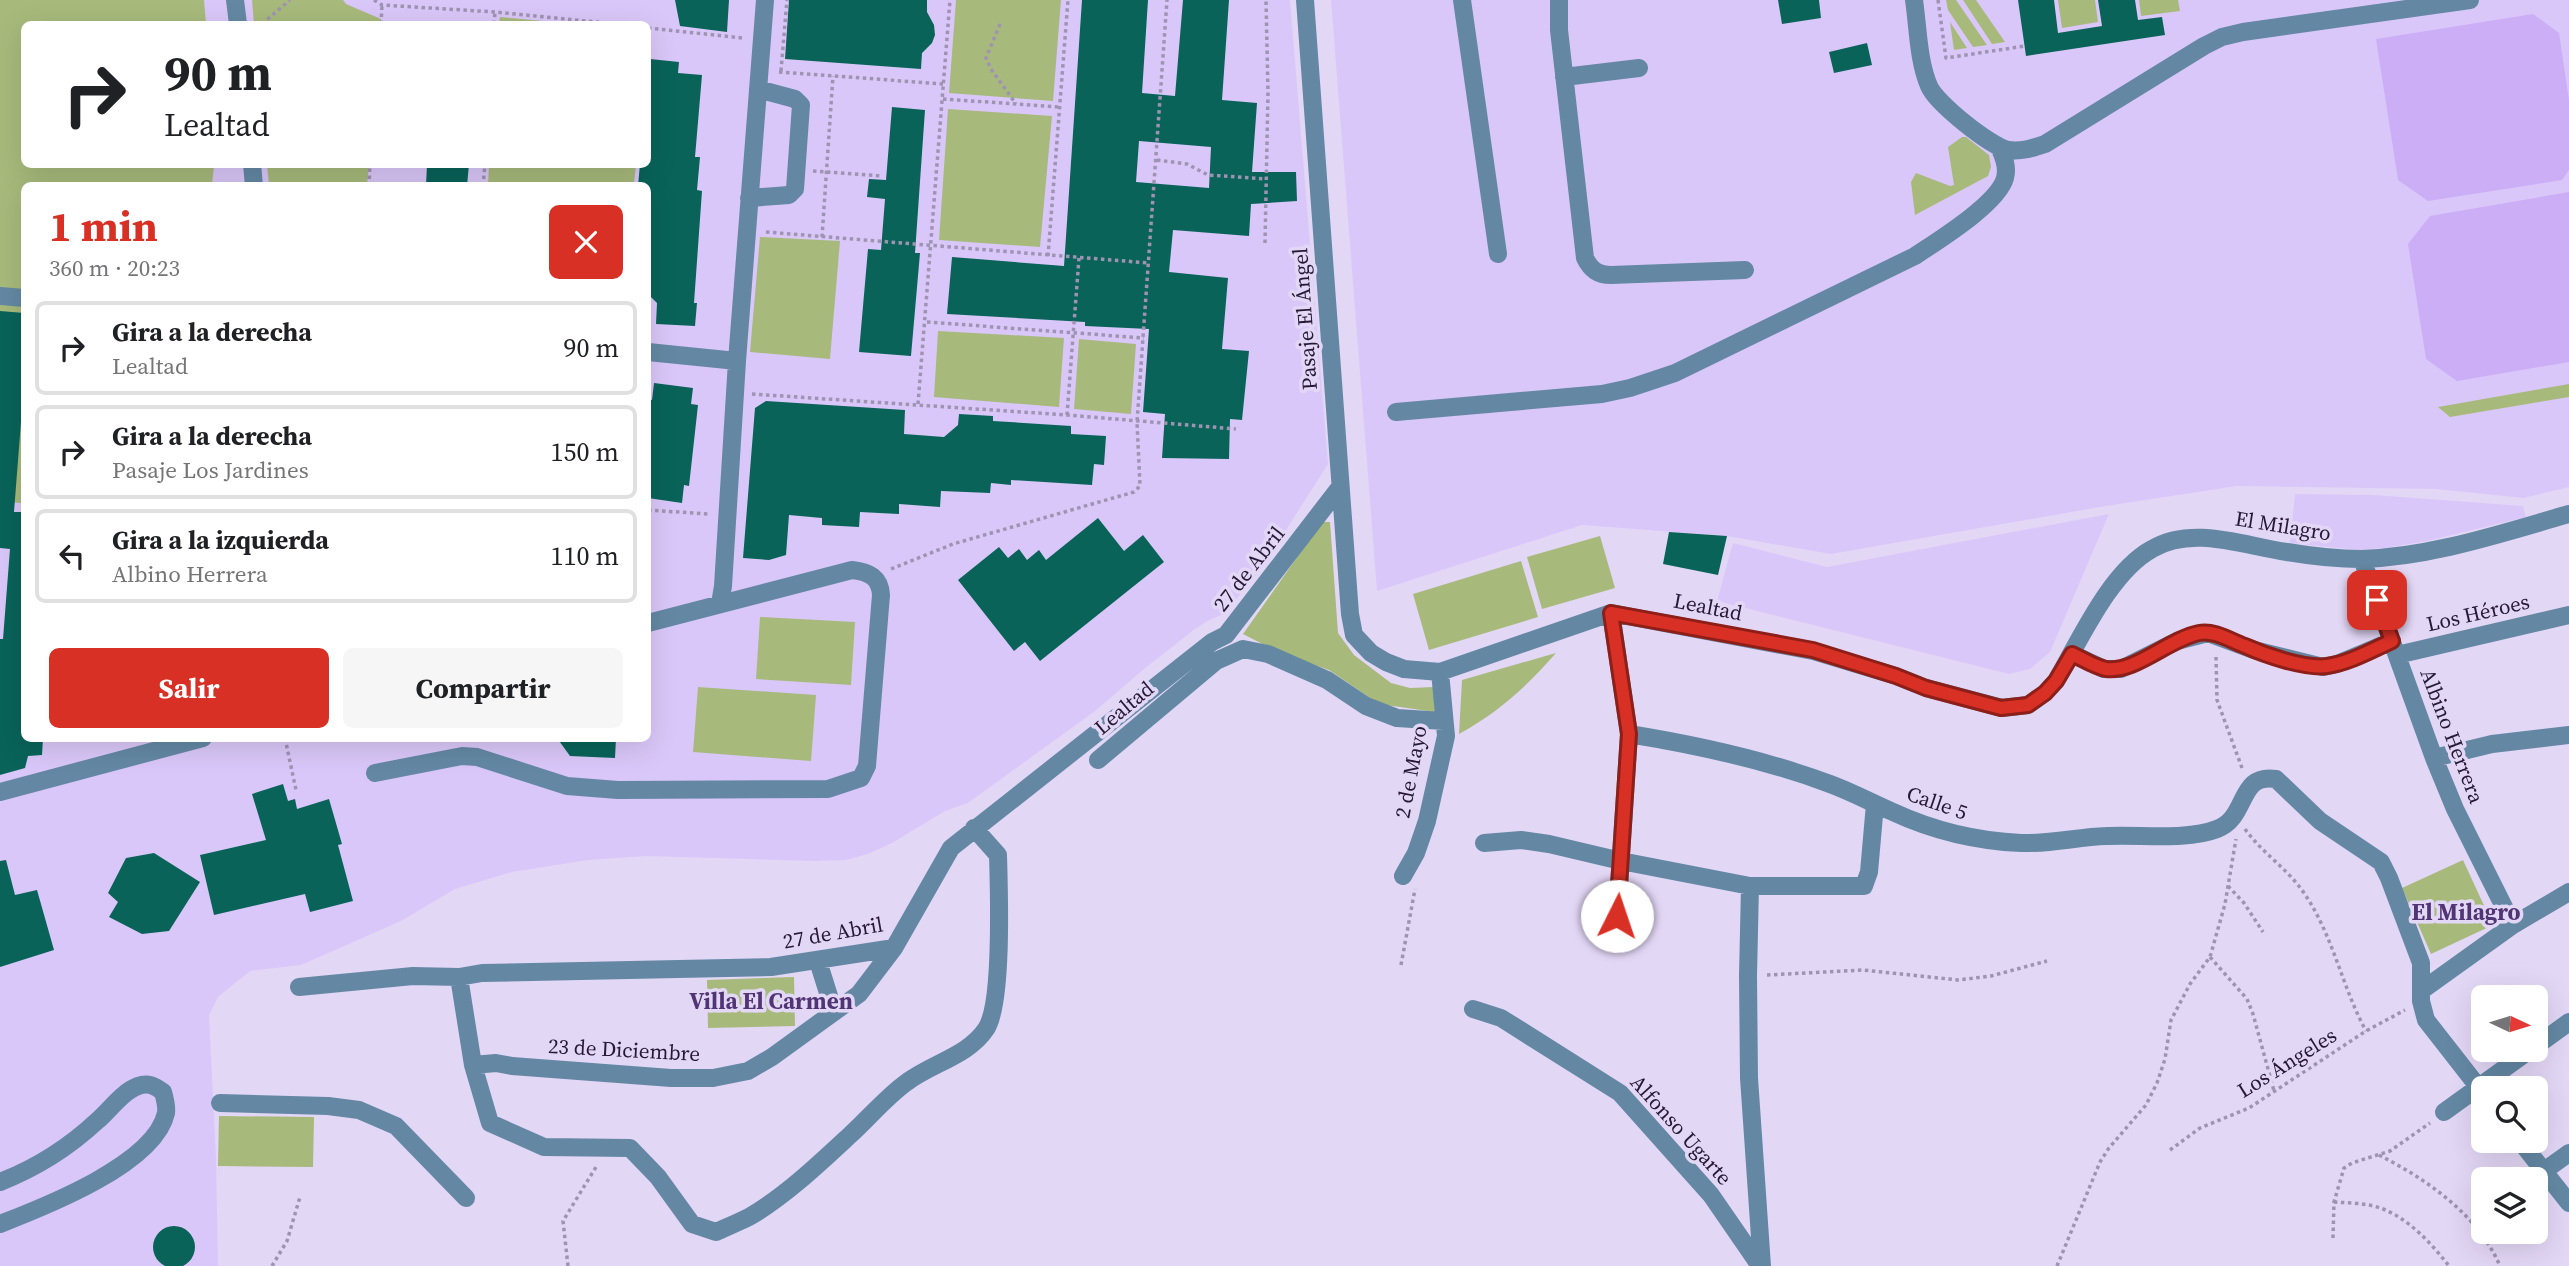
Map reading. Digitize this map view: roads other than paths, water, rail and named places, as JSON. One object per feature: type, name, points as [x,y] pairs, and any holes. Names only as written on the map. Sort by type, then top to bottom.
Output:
[{"type":"street","points":[[235,0],[238,21]]},
{"type":"street","points":[[720,604],[765,0]]},
{"type":"street","name":"Pasaje El Ángel","points":[[1304,0],[1340,487],[1354,635]]},
{"type":"street","points":[[1462,0],[1498,254]]},
{"type":"street","points":[[1559,0],[1564,77],[1585,258],[1589,266],[1596,272],[1611,275],[1745,270]]},
{"type":"street","points":[[1914,0],[1924,71],[1930,89],[1946,108],[1999,147],[2020,151],[2045,144],[2222,37],[2426,3],[2470,0]]},
{"type":"street","points":[[1564,77],[1639,68]]},
{"type":"street","points":[[749,198],[789,195],[795,189],[797,170],[802,105],[759,80]]},
{"type":"street","points":[[1396,412],[1602,394],[1675,373],[1915,256],[1945,236],[1994,197],[2001,188],[2007,168],[1999,147]]},
{"type":"street","points":[[0,296],[21,298]]},
{"type":"street","points":[[651,352],[737,360]]},
{"type":"street","name":"27 de Abril","points":[[299,987],[413,976],[459,977],[482,973],[771,967],[894,948],[951,848],[1212,642],[1226,635],[1340,487]]},
{"type":"street","name":"El Milagro","points":[[2056,681],[2116,580],[2132,562],[2154,547],[2178,541],[2220,539],[2287,552],[2362,559],[2436,549],[2569,514]]},
{"type":"street","name":"Albino Herrera","points":[[2362,559],[2455,809],[2513,925]]},
{"type":"street","points":[[375,773],[462,756],[477,757],[567,786],[618,790],[828,789],[862,778],[867,766],[881,595],[880,585],[873,576],[852,570],[651,622]]},
{"type":"street","points":[[1611,613],[1629,734],[1617,916]]},
{"type":"street","name":"Lealtad","points":[[1354,635],[1371,653],[1386,662],[1404,669],[1440,672],[1611,613],[1813,650],[1926,688],[2001,708],[2028,705],[2056,681]]},
{"type":"street","name":"Los Héroes","points":[[2072,654],[2104,669],[2121,669],[2201,633],[2216,634],[2255,650],[2323,667],[2394,648],[2569,615]]},
{"type":"street","name":"Lealtad","points":[[1098,760],[1216,661],[1242,649],[1268,654],[1327,680],[1366,706],[1397,718],[1444,721]]},
{"type":"street","name":"2 de Mayo","points":[[1403,876],[1416,853],[1427,821],[1446,736],[1440,672]]},
{"type":"street","name":"Calle 5","points":[[1629,734],[1690,745],[1806,775],[1859,795],[1929,827],[1968,838],[2025,843],[2106,836],[2207,832],[2240,820],[2249,786],[2262,779],[2281,782],[2319,821],[2381,862],[2418,954],[2422,972],[2421,996]]},
{"type":"street","points":[[2434,758],[2492,744],[2569,735]]},
{"type":"street","points":[[0,792],[189,742]]},
{"type":"street","points":[[1484,842],[1535,842],[1750,886],[1864,886],[1869,872],[1875,804]]},
{"type":"street","points":[[459,977],[473,1065],[490,1123],[544,1147],[630,1148],[659,1177],[692,1224],[716,1232],[751,1216],[783,1192],[848,1138],[907,1082],[969,1048],[987,1028],[995,998],[999,913],[998,855],[974,828]]},
{"type":"street","points":[[1750,886],[1749,1078],[1761,1266]]},
{"type":"street","points":[[2471,1077],[2426,1020],[2421,996],[2513,925],[2569,892]]},
{"type":"street","name":"23 de Diciembre","points":[[473,1065],[496,1063],[671,1078],[713,1078],[748,1071],[772,1057],[859,994],[894,948]]},
{"type":"street","points":[[818,961],[834,1012]]},
{"type":"street","name":"Alfonso Ugarte","points":[[1474,1009],[1501,1018],[1620,1093],[1711,1195],[1761,1266]]},
{"type":"street","points":[[2548,1037],[2569,1022]]},
{"type":"street","points":[[2498,1076],[2515,1062]]},
{"type":"street","points":[[0,1182],[27,1172],[61,1150],[130,1090],[142,1085],[153,1085],[163,1092],[166,1114],[156,1133],[116,1169],[84,1188],[0,1224]]},
{"type":"street","points":[[2444,1112],[2471,1096]]},
{"type":"street","points":[[220,1103],[328,1106],[359,1110],[396,1126],[466,1198]]},
{"type":"street","points":[[2530,1153],[2541,1167]]},
{"type":"street","points":[[2548,1168],[2569,1153]]},
{"type":"street","points":[[2548,1176],[2569,1203]]},
{"type":"district","name":"El Milagro","points":[[2466,912]]},
{"type":"district","name":"Villa El Carmen","points":[[771,1001]]}]
